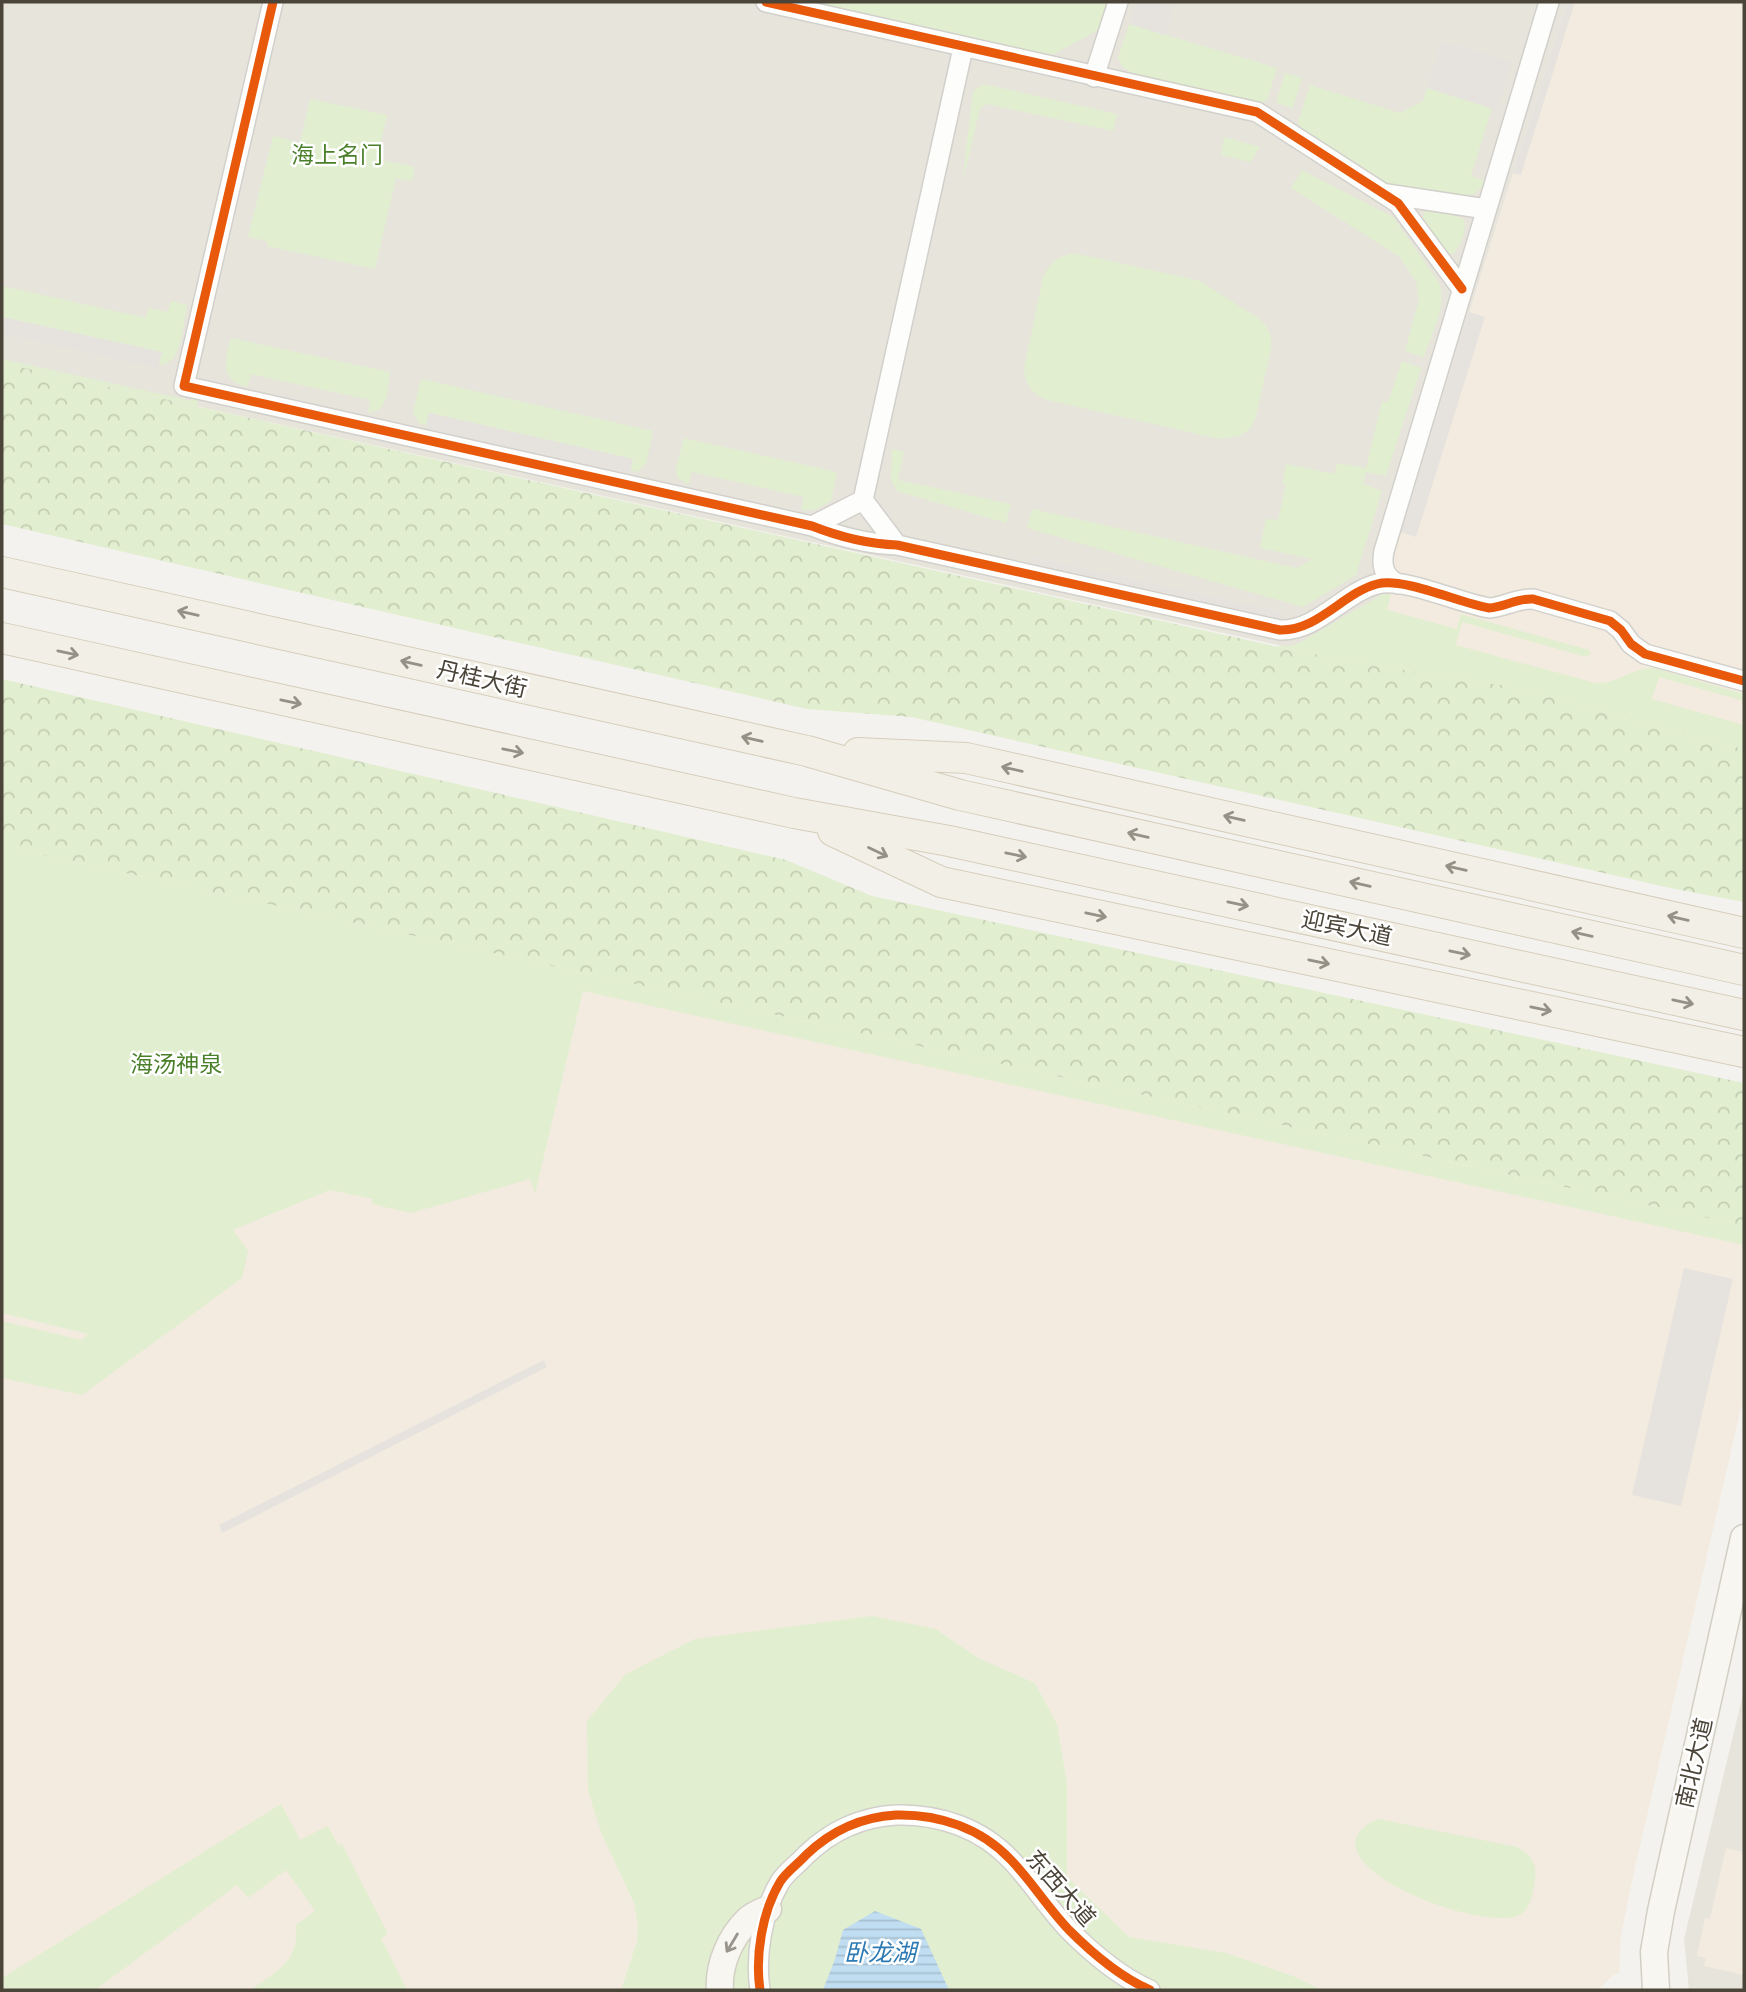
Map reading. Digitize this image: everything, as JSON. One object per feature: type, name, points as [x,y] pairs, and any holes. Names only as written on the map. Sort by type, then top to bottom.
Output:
[{"type":"main road","name":"丹桂大街","points":[[2,572],[807,751],[960,795]]},
{"type":"main road","points":[[2,638],[794,813],[942,882],[1737,1048]]},
{"type":"main road","points":[[807,751],[966,758],[1744,933]]},
{"type":"main road","name":"迎宾大道","points":[[960,795],[1744,970]]},
{"type":"main road","name":"迎宾大道","points":[[794,813],[949,841],[1744,1015]]},
{"type":"street","points":[[273,2],[184,386],[812,526],[837,536],[871,544],[897,545],[1280,630],[1300,629],[1369,587],[1388,582],[1398,583]]},
{"type":"street","points":[[765,2],[1257,112],[1387,194],[1406,211],[1462,289]]},
{"type":"street","points":[[1094,77],[1118,2]]},
{"type":"street","points":[[1369,587],[1376,577],[1384,551],[1549,2]]},
{"type":"street","points":[[897,545],[863,500],[963,48]]},
{"type":"street","points":[[1387,194],[1486,209]]},
{"type":"street","points":[[812,526],[863,500]]},
{"type":"street","points":[[1384,551],[1384,572],[1398,583],[1479,607],[1500,607],[1527,599],[1599,617],[1616,625],[1631,644],[1646,654],[1744,681]]},
{"type":"street","name":"南北大道","points":[[1656,1990],[1654,1952],[1661,1911],[1744,1538]]},
{"type":"street","name":"东西大道","points":[[760,1990],[761,1943],[768,1909],[781,1880],[813,1849],[844,1827],[876,1816],[919,1814],[965,1826],[986,1839],[1010,1859],[1069,1930],[1136,1984],[1150,1990]]},
{"type":"street","points":[[720,1990],[719,1979],[724,1956],[749,1918],[768,1909]]},
{"type":"shaded area","points":[[2,2],[1567,2],[1359,663],[2,363]]},
{"type":"shaded area","points":[[1137,2],[1175,2],[1165,35],[1130,24]]},
{"type":"shaded area","points":[[1567,2],[1744,2],[1744,749],[1500,685],[1359,663]]},
{"type":"shaded area","points":[[1567,2],[1575,2],[1521,175],[1513,173]]},
{"type":"shaded area","points":[[1442,41],[1512,62],[1497,110],[1427,88]]},
{"type":"shaded area","points":[[1469,312],[1485,317],[1416,537],[1400,532]]},
{"type":"shaded area","points":[[2,317],[162,352],[158,368],[2,333]]},
{"type":"shaded area","points":[[429,413],[633,459],[630,474],[425,429]]},
{"type":"shaded area","points":[[1031,557],[1281,612],[1280,619],[1030,563]]},
{"type":"shaded area","points":[[583,991],[1744,1226],[1744,1395],[1632,1881],[1621,1935],[1619,1973],[1613,1975],[1598,1990],[1322,1990],[1293,1976],[1226,1953],[1130,1938],[1067,1877],[1067,1783],[1057,1724],[1035,1683],[978,1658],[936,1629],[602,1835],[634,1903],[638,1926],[637,1941],[621,1990],[2,1990],[2,1313],[89,1334],[232,1230],[439,1146],[541,1168]]},
{"type":"shaded area","points":[[1684,1268],[1733,1279],[1681,1506],[1632,1495]]},
{"type":"shaded area","points":[[544,1360],[547,1367],[222,1533],[219,1525]]},
{"type":"shaded area","points":[[1744,1690],[1744,1990],[1689,1990],[1684,1939]]},
{"type":"shaded area","points":[[1726,1848],[1744,1852],[1744,1975],[1704,1966],[1706,1958],[1697,1956],[1705,1918],[1710,1919]]},
{"type":"green space","points":[[808,2],[1107,2],[1095,32],[1054,54],[1045,55]]},
{"type":"green space","points":[[1129,24],[1277,68],[1267,100],[1262,103],[1132,74],[1122,66],[1118,58]]},
{"type":"green space","points":[[1285,73],[1302,78],[1293,108],[1276,103]]},
{"type":"green space","points":[[984,84],[1117,114],[1113,131],[987,104],[980,108],[962,185],[973,91]]},
{"type":"green space","points":[[1310,85],[1400,113],[1423,101],[1427,88],[1492,108],[1471,176],[1486,181],[1476,192],[1462,196],[1393,186],[1300,127],[1298,122]]},
{"type":"green space","name":"海上名门","points":[[310,99],[387,115],[377,159],[415,167],[412,181],[396,178],[375,269],[267,246],[267,241],[248,237],[273,136],[300,143]]},
{"type":"green space","points":[[1224,137],[1260,147],[1250,162],[1221,155]]},
{"type":"green space","points":[[1302,170],[1393,217],[1438,281],[1441,290],[1440,309],[1424,357],[1405,351],[1419,299],[1416,281],[1400,257],[1291,188]]},
{"type":"green space","points":[[1432,209],[1464,219],[1463,238],[1453,254],[1447,254],[1422,219],[1426,211]]},
{"type":"green space","points":[[1069,254],[1200,281],[1258,318],[1271,336],[1271,349],[1255,420],[1250,429],[1239,436],[1220,439],[1047,400],[1034,392],[1026,379],[1024,369],[1043,277],[1053,262]]},
{"type":"green space","points":[[2,286],[146,318],[148,308],[168,312],[171,301],[187,305],[177,351],[167,363],[159,365],[161,352],[2,317]]},
{"type":"green space","points":[[231,338],[390,372],[384,403],[380,408],[368,413],[370,400],[251,374],[247,387],[238,384],[226,368]]},
{"type":"green space","points":[[2,359],[192,401],[193,397],[198,398],[197,406],[2,363]]},
{"type":"green space","points":[[1402,361],[1421,368],[1386,476],[1366,472],[1363,484],[1382,491],[1356,575],[1303,607],[1027,528],[1032,509],[1297,568],[1312,559],[1260,548],[1266,519],[1278,520],[1286,485],[1282,484],[1286,464],[1334,474],[1337,463],[1366,468],[1382,401],[1388,402]]},
{"type":"green space","points":[[2,363],[1274,646],[1359,663],[1500,685],[1744,749],[1744,902],[1675,889],[911,717],[807,709],[2,524]]},
{"type":"green space","points":[[421,379],[653,431],[646,464],[637,472],[630,471],[632,459],[430,413],[426,426],[419,423],[413,412]]},
{"type":"green space","points":[[684,438],[837,472],[831,501],[813,510],[801,510],[804,497],[692,472],[688,485],[677,477],[676,468]]},
{"type":"green space","points":[[892,449],[904,452],[898,480],[1011,504],[1006,523],[897,491],[891,480]]},
{"type":"green space","points":[[1383,594],[1391,594],[1387,610],[1457,629],[1461,614],[1589,650],[1591,654],[1586,657],[1462,622],[1456,645],[1595,683],[1654,668],[1744,694],[1744,701],[1659,677],[1652,699],[1744,725],[1744,749],[1500,685],[1359,663],[1274,646],[1299,643]]},
{"type":"green space","points":[[2,679],[786,860],[872,896],[1744,1083],[1744,1226],[2,846]]},
{"type":"green space","name":"海汤神泉","points":[[2,846],[1744,1226],[1744,1245],[583,991],[535,1194],[530,1179],[411,1213],[372,1204],[373,1199],[330,1190],[233,1230],[248,1251],[242,1278],[82,1395],[2,1378],[2,1321],[81,1340],[88,1334],[2,1313]]},
{"type":"green space","points":[[872,1616],[936,1629],[978,1658],[1035,1683],[1057,1724],[1067,1783],[1067,1877],[1129,1937],[1226,1953],[1293,1976],[1322,1990],[621,1990],[637,1941],[638,1926],[634,1903],[602,1835],[588,1791],[587,1721],[626,1674],[695,1639]]},
{"type":"green space","points":[[281,1804],[300,1840],[328,1826],[338,1845],[342,1844],[388,1934],[381,1938],[407,1990],[251,1990],[285,1964],[294,1948],[296,1925],[315,1911],[286,1870],[248,1898],[237,1885],[95,1990],[2,1990],[2,1978]]},
{"type":"green space","points":[[1379,1819],[1517,1847],[1531,1858],[1535,1867],[1529,1905],[1521,1914],[1504,1918],[1479,1916],[1419,1898],[1391,1883],[1369,1867],[1357,1851],[1360,1831]]},
{"type":"water","name":"卧龙湖","points":[[875,1911],[921,1929],[949,1990],[823,1990],[843,1930]]},
{"type":"cycle path","points":[[273,2],[184,386],[812,526],[854,539],[897,545],[1280,630],[1294,629],[1306,624],[1353,595],[1377,584],[1402,584],[1489,608],[1533,599],[1610,621],[1631,644],[1645,654],[1744,681]]},
{"type":"cycle path","points":[[766,2],[1257,112],[1398,203],[1462,289]]},
{"type":"cycle path","points":[[760,1990],[758,1963],[764,1920],[783,1878],[816,1846],[836,1832],[859,1822],[896,1815],[943,1820],[986,1839],[1011,1860],[1061,1922],[1087,1947],[1117,1971],[1150,1990]]}]
